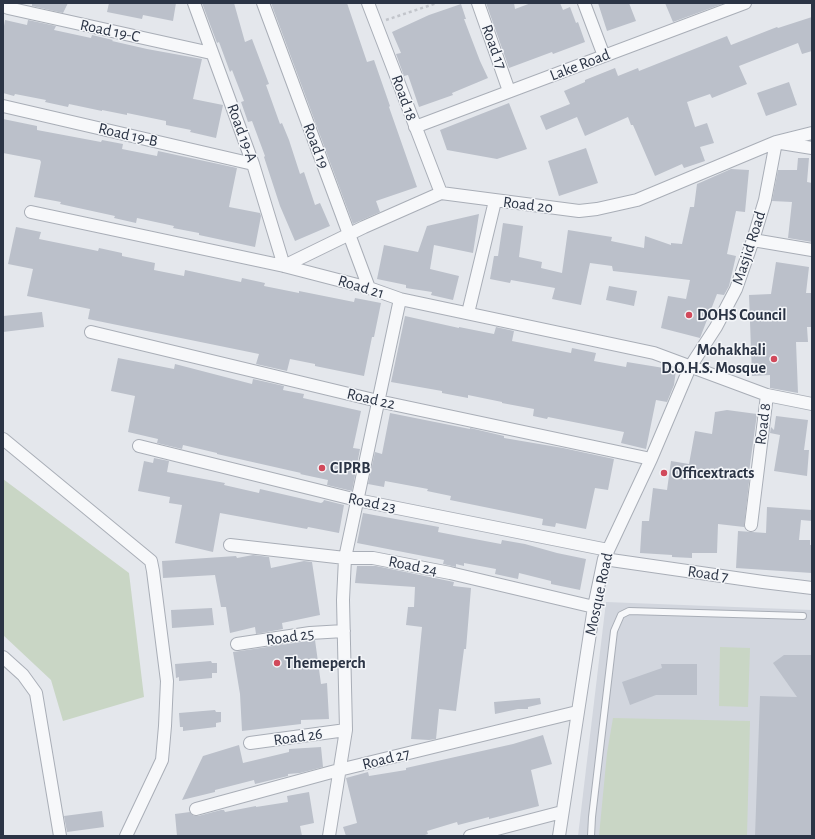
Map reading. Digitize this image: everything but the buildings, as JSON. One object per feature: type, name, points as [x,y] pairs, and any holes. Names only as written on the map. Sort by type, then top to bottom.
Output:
[{"type":"street","name":"Road 19-A","points":[[194,3],[211,53],[254,164],[284,266]]},
{"type":"street","name":"Road 19","points":[[262,3],[369,288]]},
{"type":"street","name":"Road 18","points":[[368,3],[441,193]]},
{"type":"street","name":"Road 17","points":[[478,3],[509,91]]},
{"type":"street","points":[[584,3],[604,56]]},
{"type":"street","name":"Lake Road","points":[[415,127],[604,56],[715,8],[745,3]]},
{"type":"street","name":"Road 19-C","points":[[8,8],[211,53]]},
{"type":"street","name":"Road 19-B","points":[[3,106],[254,164]]},
{"type":"street","name":"Road 20","points":[[441,193],[579,211],[596,209],[637,200],[776,142],[812,133]]},
{"type":"street","points":[[776,142],[812,148]]},
{"type":"street","name":"Masjid Road","points":[[690,367],[716,327],[736,289],[765,200],[776,142]]},
{"type":"street","points":[[284,266],[349,234],[441,193]]},
{"type":"street","points":[[468,313],[495,201]]},
{"type":"street","name":"Road 21","points":[[31,212],[284,266],[369,288],[400,299],[654,353],[767,395],[812,404]]},
{"type":"street","points":[[753,240],[812,250]]},
{"type":"street","points":[[329,836],[346,730],[343,600],[345,558],[400,299]]},
{"type":"street","name":"Road 22","points":[[92,332],[378,401],[651,459]]},
{"type":"street","name":"Mosque Road","points":[[559,836],[594,607],[606,554],[651,459],[690,367]]},
{"type":"street","name":"Road 8","points":[[751,525],[767,395]]},
{"type":"street","points":[[3,439],[151,561],[154,571],[167,681],[166,726],[162,760],[126,836]]},
{"type":"street","name":"Road 23","points":[[139,446],[357,500],[606,554]]},
{"type":"street","name":"Road 24","points":[[230,545],[345,558],[373,558],[594,607]]},
{"type":"street","name":"Road 7","points":[[606,554],[763,582],[812,588]]},
{"type":"street","name":"Road 25","points":[[237,644],[344,630]]},
{"type":"street","points":[[3,657],[23,675],[36,693],[60,836]]},
{"type":"street","name":"Road 27","points":[[196,810],[340,770],[577,712]]},
{"type":"street","name":"Road 26","points":[[250,743],[346,730]]},
{"type":"street","points":[[470,836],[562,812]]},
{"type":"lane","points":[[591,836],[614,631],[621,615],[628,610],[803,616]]},
{"type":"path","points":[[376,23],[437,3]]},
{"type":"shaded area","points":[[606,602],[812,610],[812,836],[578,836]]},
{"type":"green space","points":[[3,479],[129,573],[144,697],[63,721],[51,680],[3,635]]},
{"type":"green space","points":[[720,647],[750,648],[748,707],[719,706]]},
{"type":"green space","points":[[613,718],[750,721],[747,836],[599,836],[607,753]]},
{"type":"place","name":"DOHS Council","points":[[689,315]]},
{"type":"place","name":"Mohakhali D.O.H.S. Mosque","points":[[774,359]]},
{"type":"place","name":"CIPRB","points":[[322,468]]},
{"type":"place","name":"Officextracts","points":[[664,473]]},
{"type":"place","name":"Themeperch","points":[[277,663]]}]
